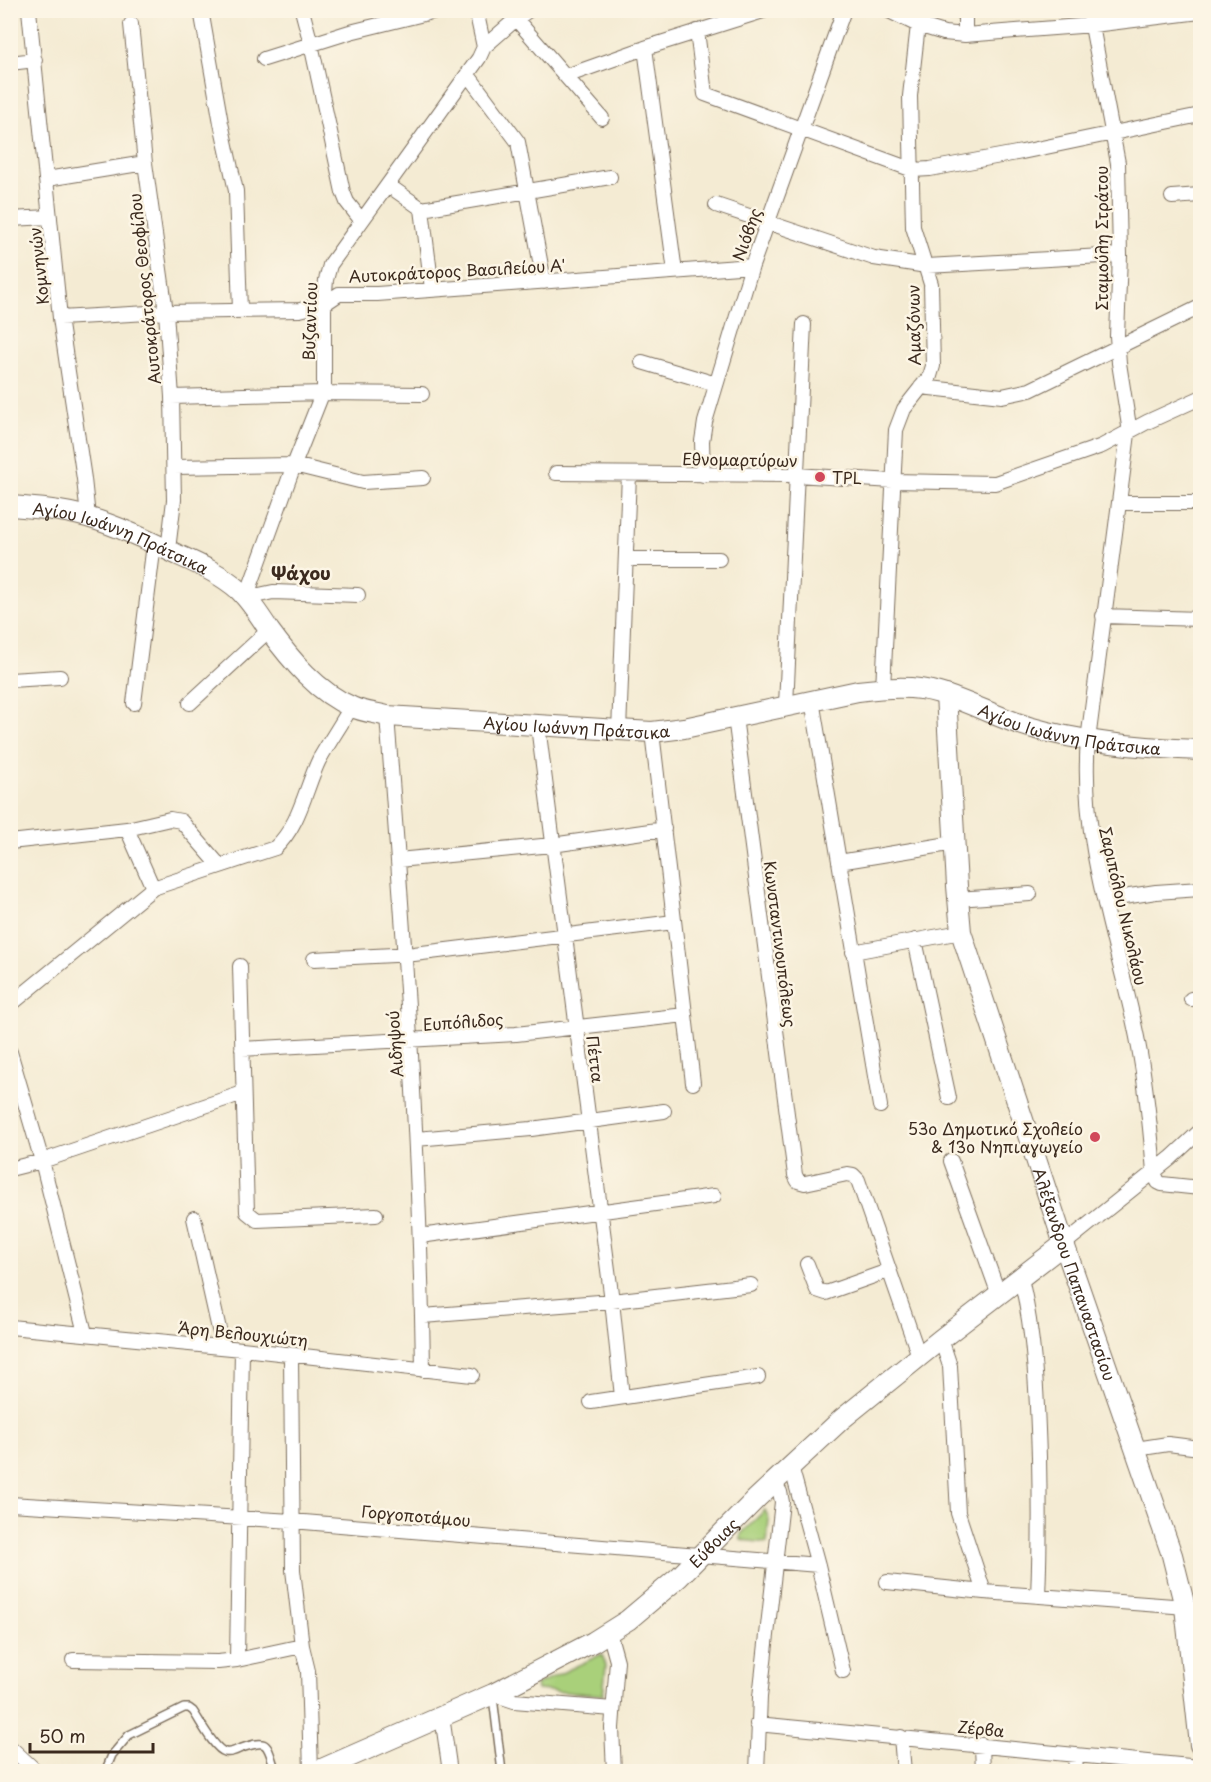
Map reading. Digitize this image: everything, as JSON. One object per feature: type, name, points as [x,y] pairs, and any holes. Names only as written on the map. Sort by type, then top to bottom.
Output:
[{"type":"main road","name":"Αγίου Ιωάννη Πράτσικα","points":[[10,506],[88,517],[161,547],[219,576],[246,597],[269,630],[316,684],[351,707],[387,716],[652,732],[674,730],[786,705],[883,688],[916,689],[946,695],[1027,726],[1088,740],[1200,750]]},
{"type":"main road","name":"Αλέξανδρου Παπαναστασίου","points":[[946,695],[957,899],[961,932],[1064,1244],[1192,1608],[1200,1745]]},
{"type":"main road","name":"Εύβοιας","points":[[313,1772],[493,1694],[628,1620],[660,1594],[842,1419],[940,1339],[1064,1244]]},
{"type":"street","name":"Κομνηνών","points":[[29,10],[60,318],[88,517]]},
{"type":"street","points":[[201,10],[220,123],[236,191],[240,311]]},
{"type":"street","points":[[302,10],[343,192],[347,202],[361,220]]},
{"type":"street","points":[[264,59],[370,27],[440,10]]},
{"type":"street","points":[[476,10],[484,46],[529,10]]},
{"type":"street","points":[[566,76],[645,48],[766,10]]},
{"type":"street","name":"Νιόβης","points":[[703,475],[703,431],[716,384],[752,266],[844,10]]},
{"type":"street","points":[[965,10],[965,35]]},
{"type":"street","name":"Σταμούλη Στράτου","points":[[1089,10],[1113,135],[1119,186],[1118,347],[1129,431]]},
{"type":"street","points":[[887,11],[918,25],[944,33],[965,35],[1093,25],[1200,12]]},
{"type":"street","points":[[516,19],[602,118]]},
{"type":"street","name":"Αυτοκράτορος Θεοφίλου","points":[[131,24],[146,163],[166,312],[174,467],[173,518],[161,547],[134,703]]},
{"type":"street","name":"Αμαζόνων","points":[[883,688],[896,430],[904,409],[930,376],[933,366],[931,284],[913,227],[909,96],[918,25]]},
{"type":"street","points":[[697,31],[705,94],[913,170],[930,169],[1113,135],[1200,115]]},
{"type":"street","name":"Βυζαντίου","points":[[246,597],[323,393],[324,304],[330,265],[468,75],[484,46]]},
{"type":"street","points":[[645,48],[675,272]]},
{"type":"street","points":[[10,63],[35,60]]},
{"type":"street","points":[[468,75],[518,142],[544,282]]},
{"type":"street","points":[[47,178],[146,163]]},
{"type":"street","points":[[388,185],[422,209],[610,177]]},
{"type":"street","points":[[1172,197],[1200,195]]},
{"type":"street","points":[[716,206],[874,258],[927,266],[1120,255]]},
{"type":"street","points":[[422,209],[432,289]]},
{"type":"street","points":[[10,219],[50,218]]},
{"type":"street","name":"Αυτοκράτορος Βασιλείου A'","points":[[60,318],[166,312],[300,310],[324,304],[339,294],[345,293],[378,294],[752,266]]},
{"type":"street","points":[[921,387],[1002,396],[1030,390],[1200,307]]},
{"type":"street","points":[[786,705],[804,324]]},
{"type":"street","points":[[642,362],[716,384]]},
{"type":"street","points":[[172,397],[323,393],[422,394]]},
{"type":"street","name":"Εθνομαρτύρων","points":[[556,473],[796,475],[893,481],[994,483],[1085,452],[1200,398]]},
{"type":"street","name":"Σαριπόλου Νικολάου","points":[[1129,431],[1103,616],[1088,740],[1086,779],[1088,824],[1145,1074],[1154,1172]]},
{"type":"street","points":[[174,467],[294,465],[363,482],[423,478]]},
{"type":"street","points":[[620,731],[629,474]]},
{"type":"street","points":[[1119,503],[1200,503]]},
{"type":"street","points":[[626,559],[719,559]]},
{"type":"street","points":[[246,597],[273,592],[358,595]]},
{"type":"street","points":[[1103,616],[1200,618]]},
{"type":"street","points":[[190,704],[269,630]]},
{"type":"street","points":[[10,680],[60,677]]},
{"type":"street","points":[[812,700],[880,1106]]},
{"type":"street","points":[[10,1005],[153,888],[275,848],[284,840],[292,826],[320,759],[351,707]]},
{"type":"street","name":"Αιδηψού","points":[[387,716],[411,1041],[423,1316],[423,1370]]},
{"type":"street","name":"Κωνσταντινουπόλεως","points":[[735,717],[795,1175],[798,1181],[805,1183],[847,1174],[853,1175],[858,1180],[888,1271]]},
{"type":"street","name":"Πέττα","points":[[538,726],[612,1301],[622,1397]]},
{"type":"street","points":[[652,732],[693,1083]]},
{"type":"street","points":[[10,842],[127,829],[170,819],[181,821],[219,865]]},
{"type":"street","points":[[127,829],[153,888]]},
{"type":"street","points":[[398,860],[552,845],[664,829]]},
{"type":"street","points":[[838,862],[955,843]]},
{"type":"street","points":[[1104,900],[1156,892],[1200,889]]},
{"type":"street","points":[[957,899],[1030,894]]},
{"type":"street","points":[[314,959],[404,955],[674,922]]},
{"type":"street","points":[[853,952],[961,932]]},
{"type":"street","points":[[915,940],[949,1098]]},
{"type":"street","points":[[240,966],[246,1207],[250,1215],[257,1220],[376,1215]]},
{"type":"street","name":"Ευπόλιδος","points":[[242,1050],[411,1041],[576,1028],[685,1015]]},
{"type":"street","points":[[10,1052],[42,1161],[85,1333]]},
{"type":"street","points":[[10,1169],[42,1161],[243,1093]]},
{"type":"street","points":[[416,1139],[531,1129],[664,1111]]},
{"type":"street","points":[[1064,1244],[1154,1172],[1200,1131]]},
{"type":"street","points":[[951,1161],[999,1295]]},
{"type":"street","points":[[1154,1172],[1158,1182],[1162,1184],[1200,1188]]},
{"type":"street","points":[[420,1236],[714,1196]]},
{"type":"street","points":[[194,1218],[223,1347]]},
{"type":"street","points":[[807,1264],[817,1290],[826,1293],[888,1271],[919,1356]]},
{"type":"street","points":[[1021,1278],[1030,1316],[1037,1390],[1041,1539],[1038,1596]]},
{"type":"street","points":[[423,1316],[612,1301],[751,1285]]},
{"type":"street","name":"Άρη Βελουχιώτη","points":[[10,1327],[242,1349],[472,1376]]},
{"type":"street","points":[[940,1339],[950,1366],[958,1513],[984,1592]]},
{"type":"street","points":[[237,1660],[242,1349]]},
{"type":"street","points":[[291,1356],[294,1584],[302,1646],[308,1671],[313,1772]]},
{"type":"street","points":[[591,1402],[758,1377]]},
{"type":"street","points":[[1136,1449],[1168,1444],[1200,1448]]},
{"type":"street","points":[[791,1466],[818,1565],[843,1671]]},
{"type":"street","points":[[757,1772],[757,1724],[782,1502],[780,1492],[774,1482]]},
{"type":"street","name":"Γοργοποτάμου","points":[[10,1504],[292,1521],[818,1565]]},
{"type":"street","points":[[887,1582],[1192,1608]]},
{"type":"street","points":[[609,1632],[617,1661],[612,1738],[614,1772]]},
{"type":"street","points":[[73,1660],[179,1663],[237,1660],[302,1646]]},
{"type":"street","points":[[493,1694],[514,1701],[613,1709]]},
{"type":"street","points":[[442,1716],[450,1772]]},
{"type":"street","name":"Ζέρβα","points":[[757,1724],[982,1744],[1200,1767]]},
{"type":"street","points":[[901,1737],[904,1772]]},
{"type":"street","points":[[982,1744],[983,1772]]},
{"type":"street","points":[[10,1747],[37,1772]]},
{"type":"street","points":[[1075,1755],[1076,1772]]},
{"type":"lane","points":[[493,1694],[502,1772]]},
{"type":"lane","points":[[105,1772],[112,1755],[129,1735],[184,1708],[189,1708],[214,1743],[224,1752],[258,1743],[267,1746],[276,1772]]},
{"type":"green space","points":[[765,1510],[769,1519],[767,1543],[741,1540],[741,1534]]},
{"type":"green space","points":[[602,1654],[606,1666],[603,1695],[537,1690],[536,1685]]},
{"type":"place","name":"TPL","points":[[820,477]]},
{"type":"place","name":"53ο Δημοτικό Σχολείο & 13ο Νηπιαγωγείο","points":[[1095,1137]]},
{"type":"district","name":"Ψάχου","points":[[301,572]]}]
